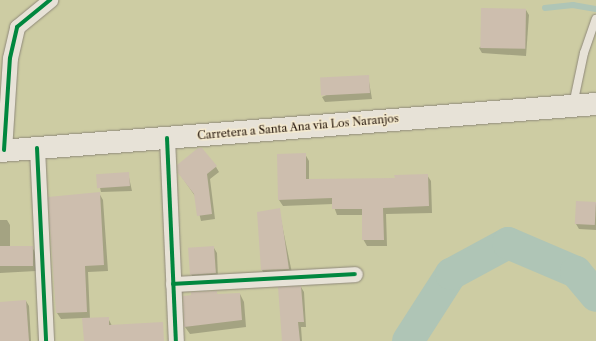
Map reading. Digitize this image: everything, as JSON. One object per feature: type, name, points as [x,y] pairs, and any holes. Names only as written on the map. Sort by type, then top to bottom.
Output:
[{"type":"main road","name":"Carretera a Santa Ana via Los Naranjos","points":[[2,150],[596,104]]},
{"type":"street","points":[[2,150],[10,58],[17,28],[50,0]]},
{"type":"street","points":[[167,138],[176,341]]},
{"type":"street","points":[[37,148],[46,341]]},
{"type":"street","points":[[173,284],[355,274]]},
{"type":"lane","points":[[573,106],[584,53],[596,19]]},
{"type":"green space","points":[[0,0],[596,0],[596,341],[0,341]]},
{"type":"building","points":[[481,8],[526,9],[525,49],[480,48]]},
{"type":"building","points":[[369,75],[370,93],[321,96],[320,78]]},
{"type":"building","points":[[198,148],[202,148],[217,166],[207,174],[212,214],[197,216],[194,194],[178,173],[177,165]]},
{"type":"building","points":[[306,153],[306,179],[395,178],[394,175],[428,174],[429,206],[383,208],[384,240],[362,240],[362,209],[332,209],[332,198],[278,200],[277,154]]},
{"type":"building","points":[[129,172],[130,186],[97,188],[96,174]]},
{"type":"building","points":[[100,192],[104,265],[85,266],[87,312],[56,313],[48,197]]},
{"type":"building","points":[[576,201],[596,202],[595,225],[575,224]]},
{"type":"building","points":[[280,208],[289,269],[261,270],[257,212]]},
{"type":"building","points":[[0,246],[33,246],[33,266],[0,266]]},
{"type":"building","points":[[214,246],[216,273],[190,275],[188,248]]},
{"type":"building","points":[[301,286],[304,322],[298,322],[300,341],[282,341],[278,287]]},
{"type":"building","points":[[217,291],[217,294],[240,293],[242,320],[184,327],[183,296],[191,295],[191,292]]},
{"type":"building","points":[[26,300],[29,341],[0,341],[0,302]]},
{"type":"building","points":[[109,317],[109,325],[163,322],[164,341],[84,341],[82,318]]},
{"type":"waterway","points":[[545,8],[573,5],[596,9]]},
{"type":"waterway","points":[[408,341],[451,274],[508,243],[576,272],[596,296]]},
{"type":"cycle path","points":[[4,150],[10,58],[17,27],[50,0]]},
{"type":"cycle path","points":[[167,138],[176,341]]},
{"type":"cycle path","points":[[37,148],[46,341]]},
{"type":"cycle path","points":[[173,284],[355,274]]}]
